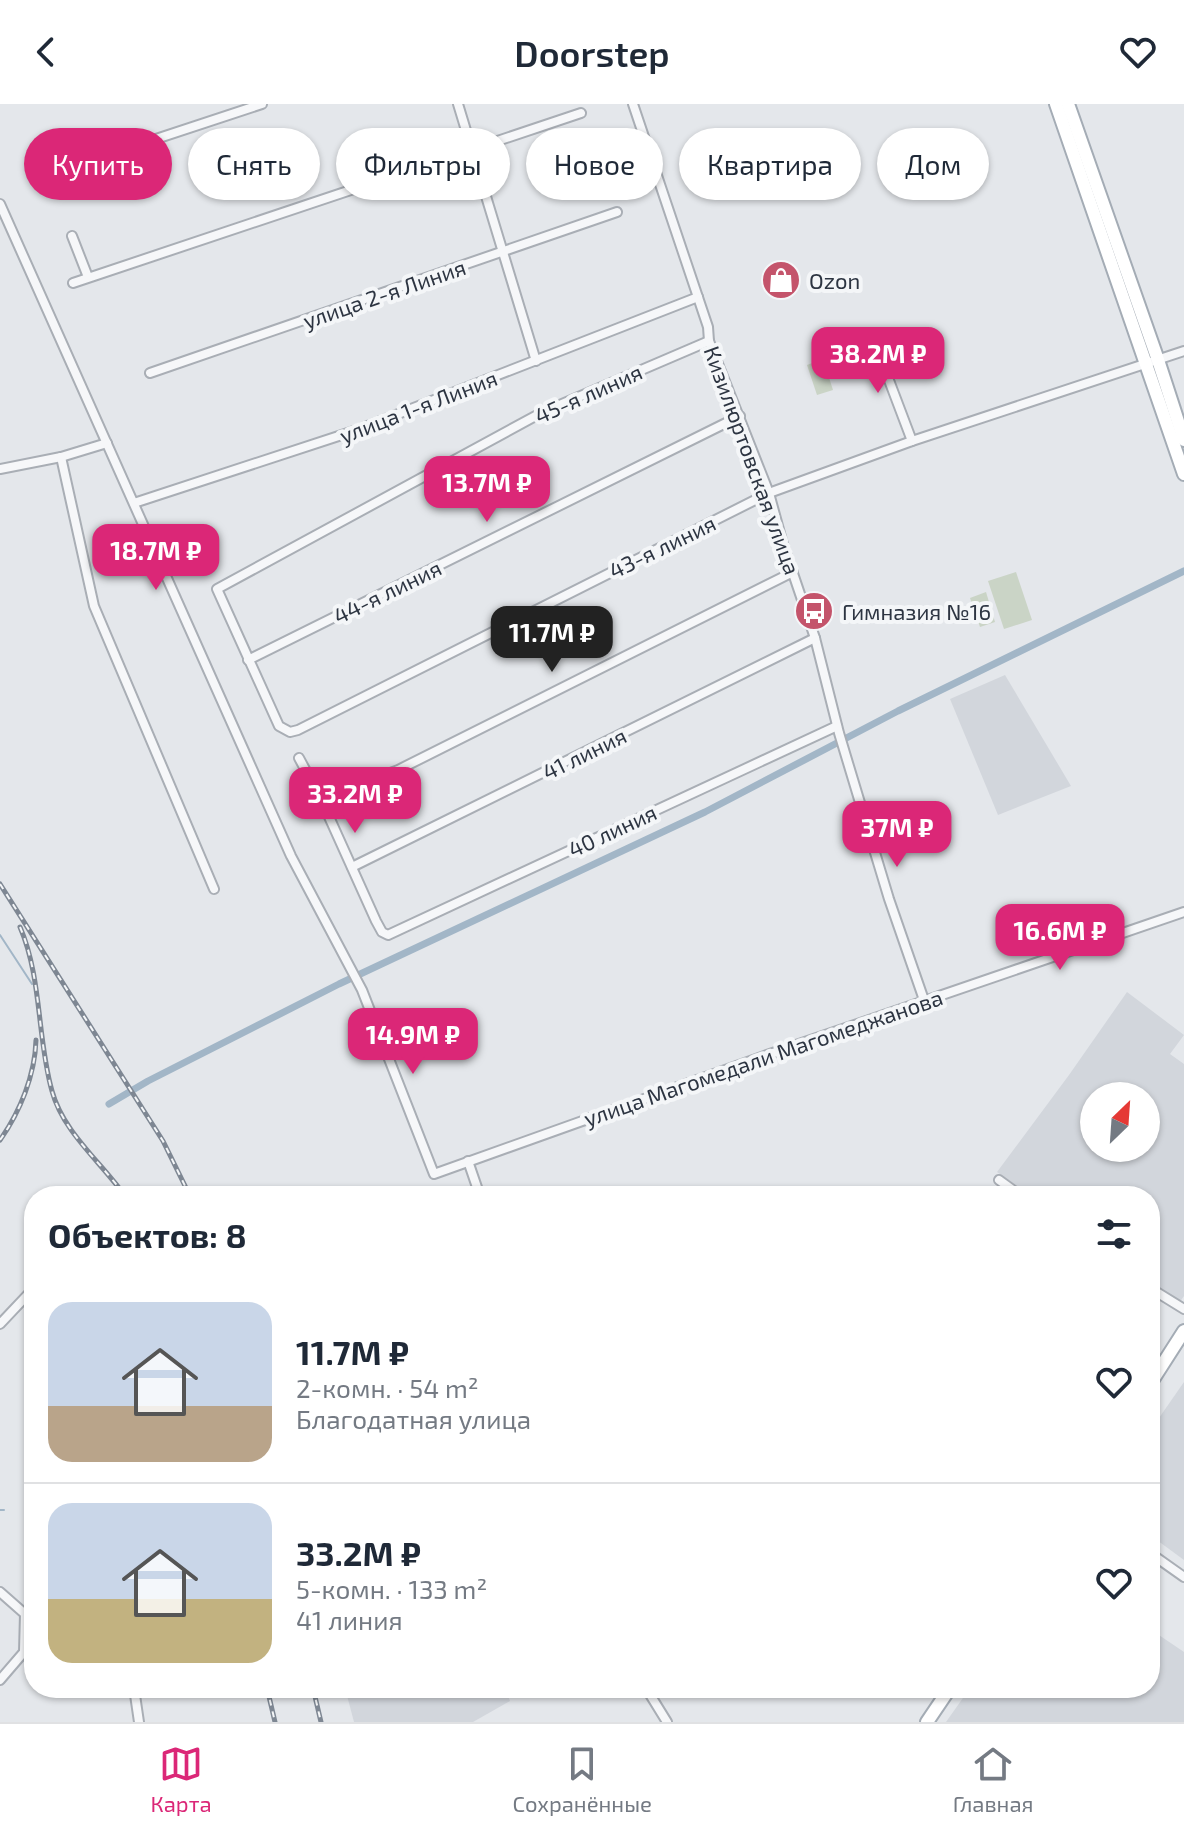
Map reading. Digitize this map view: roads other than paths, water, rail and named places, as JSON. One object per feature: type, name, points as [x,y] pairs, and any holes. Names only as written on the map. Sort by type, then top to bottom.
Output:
[{"type":"main road","points":[[1056,104],[1184,440]]},
{"type":"main road","points":[[1068,104],[1152,362],[1184,474]]},
{"type":"main road","points":[[1160,1368],[1184,1331]]},
{"type":"main road","points":[[927,1722],[943,1698]]},
{"type":"street","points":[[172,134],[262,104]]},
{"type":"street","points":[[458,104],[466,128]]},
{"type":"street","name":"Кизилюртовская улица","points":[[633,104],[708,327],[709,341],[769,493],[815,638],[838,730],[889,899],[924,1000]]},
{"type":"street","points":[[510,137],[581,113]]},
{"type":"street","points":[[73,283],[336,194]]},
{"type":"street","points":[[488,200],[536,361]]},
{"type":"street","points":[[0,204],[134,503]]},
{"type":"street","name":"улица 2-я Линия","points":[[150,373],[617,212]]},
{"type":"street","points":[[72,236],[88,277]]},
{"type":"street","name":"улица 1-я Линия","points":[[134,503],[357,430],[698,297]]},
{"type":"street","points":[[873,338],[912,441]]},
{"type":"street","name":"45-я линия","points":[[248,660],[217,589],[541,413],[709,341]]},
{"type":"street","name":"43-я линия","points":[[248,660],[279,726],[290,732],[298,730],[769,493],[912,441],[1184,351]]},
{"type":"street","name":"44-я линия","points":[[248,660],[740,416]]},
{"type":"street","points":[[0,469],[61,457],[107,443]]},
{"type":"street","points":[[61,457],[94,606],[214,889]]},
{"type":"street","name":"улица Магомедали Магомеджановa","points":[[134,503],[291,856],[362,990],[434,1174],[924,1000],[1184,912]]},
{"type":"street","points":[[321,799],[398,770],[793,572]]},
{"type":"street","name":"41 линия","points":[[352,867],[815,638]]},
{"type":"street","name":"40 линия","points":[[352,867],[382,932],[388,935],[838,730]]},
{"type":"street","points":[[299,758],[352,867]]},
{"type":"street","points":[[468,1161],[476,1186]]},
{"type":"street","points":[[999,1180],[1007,1186]]},
{"type":"street","points":[[1160,1294],[1184,1309]]},
{"type":"street","points":[[0,1324],[24,1299]]},
{"type":"street","points":[[1160,1560],[1184,1577]]},
{"type":"street","points":[[0,1592],[24,1613]]},
{"type":"street","points":[[0,1680],[24,1652]]},
{"type":"street","points":[[135,1698],[139,1722]]},
{"type":"street","points":[[652,1698],[667,1722]]},
{"type":"waterway","points":[[109,1104],[339,984],[705,812],[898,711],[1184,571]]},
{"type":"waterway","points":[[0,935],[32,984]]},
{"type":"railway","points":[[0,884],[163,1141],[185,1186]]},
{"type":"railway","points":[[20,927],[32,967],[47,1071],[57,1106],[74,1133],[117,1186]]},
{"type":"railway","points":[[0,1140],[25,1093],[36,1040]]},
{"type":"railway","points":[[269,1698],[275,1722]]},
{"type":"railway","points":[[315,1698],[321,1722]]},
{"type":"place","name":"Ozon","points":[[781,280]]},
{"type":"place","name":"Гимназия №16","points":[[814,611]]}]
